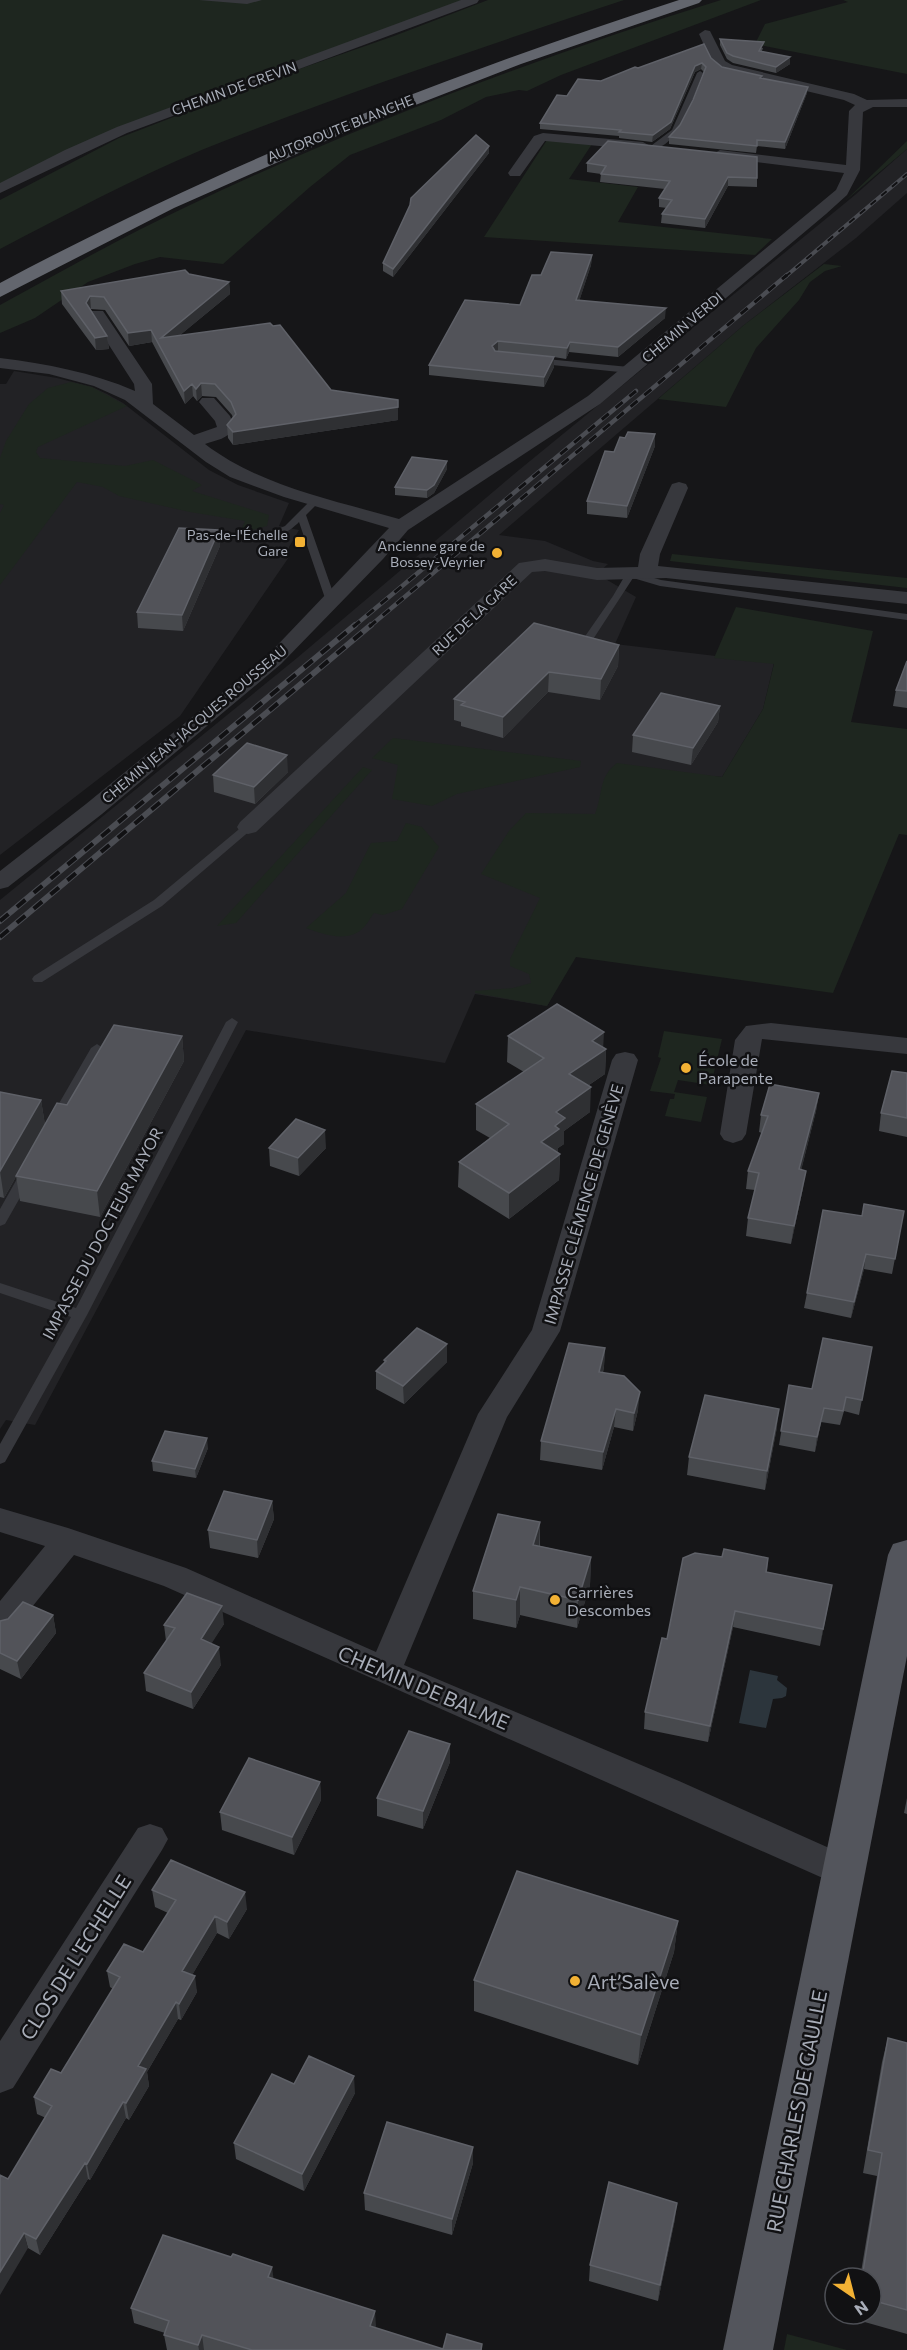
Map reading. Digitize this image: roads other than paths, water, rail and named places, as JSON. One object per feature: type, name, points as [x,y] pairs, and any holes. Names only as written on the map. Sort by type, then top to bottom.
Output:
[{"type":"highway","name":"AUTOROUTE BLANCHE","points":[[221,161],[319,119],[433,75],[653,0]]},
{"type":"highway","name":"AUTOROUTE BLANCHE","points":[[0,291],[142,216],[315,137],[517,59],[694,0]]},
{"type":"main road","name":"RUE CHARLES DE GAULLE","points":[[748,2350],[907,1555]]},
{"type":"street","name":"CHEMIN DE CREVIN","points":[[0,189],[70,153],[122,130],[473,0]]},
{"type":"street","points":[[705,34],[719,63],[728,68],[849,97],[866,105],[907,103]]},
{"type":"street","name":"CHEMIN VERDI","points":[[400,526],[594,400],[821,211],[842,192],[853,170],[856,111],[866,105]]},
{"type":"street","points":[[515,173],[539,139],[543,137],[673,149]]},
{"type":"street","points":[[704,153],[853,170]]},
{"type":"street","points":[[97,314],[143,384],[144,405]]},
{"type":"street","points":[[0,363],[49,369],[100,382],[121,390],[236,473],[400,526]]},
{"type":"street","points":[[191,442],[221,433],[226,428],[224,420],[208,402]]},
{"type":"street","points":[[638,573],[650,554],[679,488]]},
{"type":"street","name":"CHEMIN JEAN-JACQUES ROUSSEAU","points":[[0,882],[94,809],[274,660],[332,601],[400,526]]},
{"type":"street","name":"RUE DE LA GARE","points":[[248,827],[526,567],[544,565],[597,574],[638,573],[907,598]]},
{"type":"street","points":[[733,1134],[748,1040],[755,1032],[771,1031],[907,1046]]},
{"type":"street","name":"IMPASSE CLÉMENCE DE GENÈVE","points":[[385,1671],[493,1414],[546,1331],[626,1060]]},
{"type":"street","name":"CHEMIN DE BALME","points":[[0,1520],[68,1539],[174,1577],[385,1671],[667,1791],[843,1871]]},
{"type":"street","points":[[0,1624],[68,1539]]},
{"type":"street","name":"CLOS DE L'ECHELLE","points":[[0,2075],[150,1839]]},
{"type":"lane","points":[[202,0],[247,2],[260,0]]},
{"type":"lane","points":[[655,147],[675,131],[700,73]]},
{"type":"lane","points":[[524,359],[629,370]]},
{"type":"lane","points":[[261,538],[288,528],[316,500]]},
{"type":"lane","points":[[302,516],[332,601]]},
{"type":"lane","points":[[584,645],[618,596],[638,573],[660,583],[907,617]]},
{"type":"lane","points":[[38,979],[158,903],[248,827]]},
{"type":"lane","name":"IMPASSE DU DOCTEUR MAYOR","points":[[0,1458],[80,1315],[232,1022]]},
{"type":"lane","points":[[51,1129],[97,1048]]},
{"type":"lane","points":[[0,1221],[34,1160]]},
{"type":"lane","points":[[0,1288],[80,1315]]},
{"type":"railway","points":[[785,277],[907,174]]},
{"type":"railway","points":[[369,627],[787,275]]},
{"type":"railway","points":[[353,627],[636,391]]},
{"type":"railway","points":[[0,921],[355,625]]},
{"type":"railway","points":[[0,937],[371,625]]},
{"type":"place","name":"Pas-de-l'Échelle Gare","points":[[300,542]]},
{"type":"place","name":"Ancienne gare de Bossey-Veyrier","points":[[497,553]]},
{"type":"place","name":"École de Parapente","points":[[686,1068]]},
{"type":"place","name":"Carrières Descombes","points":[[555,1600]]},
{"type":"place","name":"Art’Salève","points":[[575,1981]]}]
